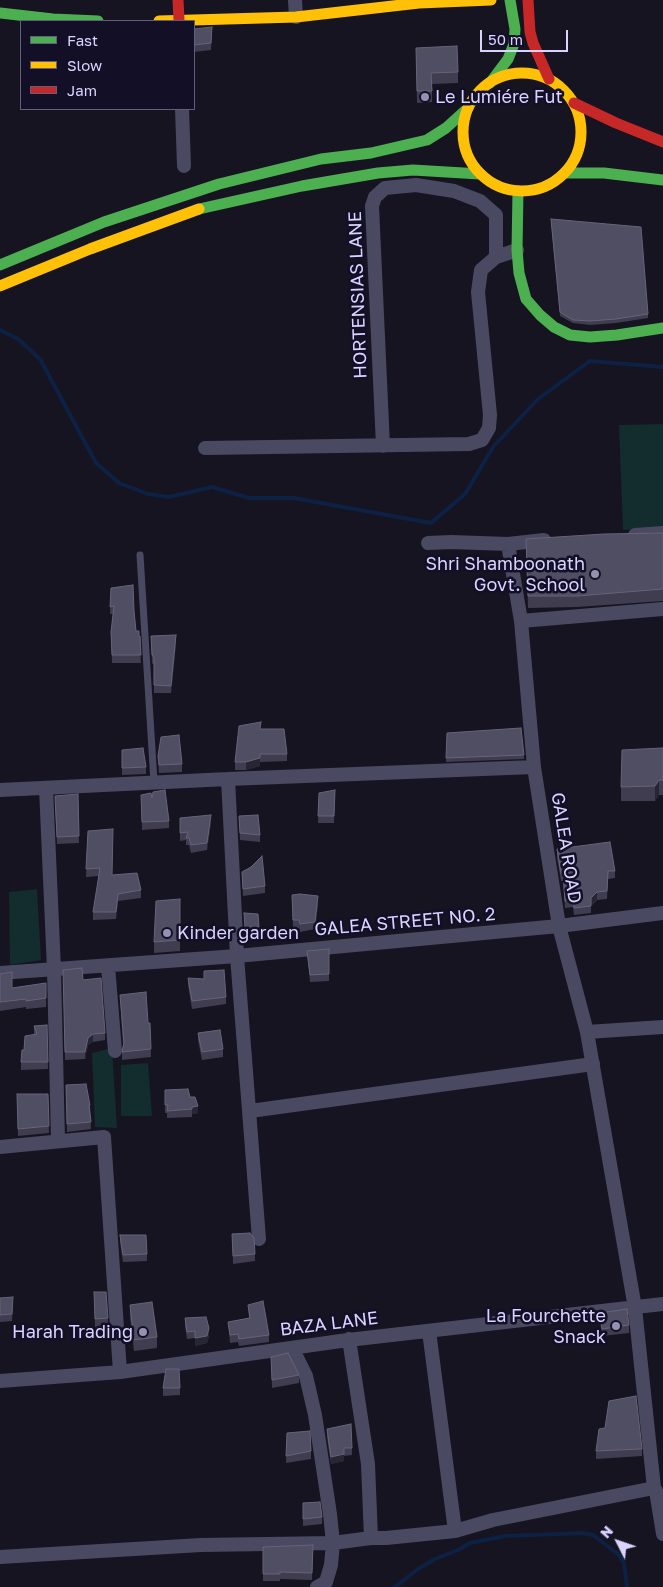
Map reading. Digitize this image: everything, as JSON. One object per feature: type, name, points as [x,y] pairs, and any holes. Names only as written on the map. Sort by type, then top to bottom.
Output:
[{"type":"main road","points":[[178,0],[179,20]]},
{"type":"main road","points":[[195,20],[296,17],[419,2],[491,0]]},
{"type":"main road","points":[[0,265],[104,222],[219,184],[321,159],[370,152],[427,140],[446,128],[468,108],[477,94],[490,83],[508,59],[514,44],[515,29],[510,0]]},
{"type":"main road","points":[[522,0],[529,0],[530,32],[549,79]]},
{"type":"main road","points":[[0,12],[83,20]]},
{"type":"main road","points":[[468,108],[463,131],[467,154],[480,174],[491,182],[504,188],[518,191],[531,190],[555,181],[565,173],[575,157],[581,139],[580,120],[574,103],[563,89],[549,79],[530,73],[509,74],[490,83]]},
{"type":"main road","points":[[574,103],[663,142]]},
{"type":"main road","points":[[0,286],[90,249],[199,209],[249,197],[378,173],[414,170],[480,174]]},
{"type":"main road","points":[[565,173],[604,173],[663,180]]},
{"type":"main road","points":[[518,191],[517,250],[519,273],[526,299],[540,315],[554,327],[570,335],[590,337],[617,335],[663,328]]},
{"type":"street","points":[[295,0],[296,17]]},
{"type":"street","points":[[182,110],[184,166]]},
{"type":"street","name":"HORTENSIAS LANE","points":[[383,446],[372,206],[376,197],[385,188],[416,185],[454,191],[480,202],[496,215],[496,257]]},
{"type":"street","points":[[205,448],[469,444],[482,440],[489,428],[490,415],[478,292],[481,270],[496,257],[517,250]]},
{"type":"street","points":[[617,536],[663,533]]},
{"type":"street","points":[[428,543],[508,544],[554,539]]},
{"type":"street","name":"GALEA ROAD","points":[[508,544],[521,621],[534,766],[559,926],[587,1032],[635,1308],[654,1488],[663,1534]]},
{"type":"street","points":[[521,621],[663,609]]},
{"type":"street","points":[[0,790],[534,766]]},
{"type":"street","points":[[228,779],[237,956],[259,1239]]},
{"type":"street","points":[[46,788],[54,969],[58,1140]]},
{"type":"street","name":"GALEA STREET NO. 2","points":[[0,973],[237,956],[559,926],[663,913]]},
{"type":"street","points":[[108,966],[115,1051]]},
{"type":"street","points":[[587,1032],[663,1026]]},
{"type":"street","points":[[250,1110],[592,1064]]},
{"type":"street","points":[[0,1147],[104,1137],[120,1372]]},
{"type":"street","name":"BAZA LANE","points":[[0,1381],[120,1372],[349,1339],[663,1304]]},
{"type":"street","points":[[429,1330],[455,1531]]},
{"type":"street","points":[[349,1339],[368,1464],[371,1538]]},
{"type":"street","points":[[292,1348],[306,1376],[315,1415],[330,1514],[333,1543],[331,1566],[326,1582],[318,1587]]},
{"type":"street","points":[[0,1557],[200,1545],[333,1543],[455,1531],[493,1520],[654,1488]]},
{"type":"lane","points":[[140,555],[154,782]]},
{"type":"green space","points":[[663,424],[663,528],[623,530],[619,425]]},
{"type":"green space","points":[[37,889],[41,960],[10,965],[9,892]]},
{"type":"green space","points":[[112,1048],[117,1128],[95,1127],[92,1053]]},
{"type":"green space","points":[[148,1063],[152,1116],[121,1116],[121,1065]]},
{"type":"building","points":[[212,27],[211,43],[195,45],[195,29]]},
{"type":"building","points":[[457,46],[458,72],[431,73],[432,91],[417,91],[416,48]]},
{"type":"building","points":[[551,219],[641,227],[648,314],[590,321],[573,320],[560,312]]},
{"type":"building","name":"Shri Shamboonath Govt. School","points":[[663,533],[663,589],[577,596],[528,596],[526,539],[604,534]]},
{"type":"building","points":[[133,585],[136,631],[139,631],[141,655],[112,655],[111,632],[114,606],[110,607],[111,588]]},
{"type":"building","points":[[176,635],[171,686],[154,685],[154,657],[152,655],[151,636]]},
{"type":"building","points":[[261,722],[260,729],[284,729],[287,754],[260,754],[260,758],[246,762],[235,762],[239,726]]},
{"type":"building","points":[[521,728],[524,755],[446,758],[447,733]]},
{"type":"building","points":[[179,735],[182,764],[159,765],[158,756],[161,737]]},
{"type":"building","points":[[143,748],[146,767],[122,768],[122,750]]},
{"type":"building","points":[[663,748],[663,780],[659,780],[655,786],[621,787],[622,750]]},
{"type":"building","points":[[165,790],[169,821],[142,822],[141,795],[151,793],[152,798],[153,792]]},
{"type":"building","points":[[335,790],[334,816],[318,816],[319,793]]},
{"type":"building","points":[[78,794],[79,836],[57,837],[55,796]]},
{"type":"building","points":[[211,815],[207,843],[191,845],[189,838],[186,838],[188,832],[180,833],[180,818]]},
{"type":"building","points":[[258,815],[260,835],[240,833],[239,816]]},
{"type":"building","points":[[113,829],[112,875],[137,873],[141,890],[118,894],[116,912],[93,912],[100,868],[86,869],[88,831]]},
{"type":"building","points":[[610,842],[615,871],[608,871],[607,891],[597,892],[591,898],[591,906],[574,908],[573,899],[565,901],[563,874],[561,874],[557,849]]},
{"type":"building","points":[[262,856],[265,886],[243,889],[242,872],[251,867]]},
{"type":"building","points":[[292,895],[318,896],[315,922],[300,924],[299,920],[293,920]]},
{"type":"building","name":"Kinder garden","points":[[180,899],[180,940],[154,942],[156,901]]},
{"type":"building","points":[[244,913],[258,914],[259,927],[245,927]]},
{"type":"building","points":[[329,949],[329,974],[310,975],[307,951]]},
{"type":"building","points":[[82,968],[83,980],[101,978],[105,1033],[93,1034],[88,1038],[85,1052],[65,1052],[63,970]]},
{"type":"building","points":[[224,970],[226,997],[192,1001],[188,978],[204,979],[204,971]]},
{"type":"building","points":[[12,972],[12,988],[46,983],[46,998],[0,1002],[0,974]]},
{"type":"building","points":[[146,992],[151,1049],[122,1052],[124,1043],[120,995]]},
{"type":"building","points":[[47,1025],[48,1062],[21,1062],[25,1036],[37,1034],[34,1026]]},
{"type":"building","points":[[220,1030],[223,1049],[202,1052],[198,1033]]},
{"type":"building","points":[[86,1084],[91,1122],[67,1124],[66,1085]]},
{"type":"building","points":[[188,1089],[190,1097],[195,1097],[198,1106],[192,1107],[192,1109],[167,1111],[168,1105],[165,1105],[165,1090]]},
{"type":"building","points":[[17,1094],[48,1094],[49,1126],[18,1129]]},
{"type":"building","points":[[250,1233],[254,1238],[255,1254],[233,1256],[232,1234]]},
{"type":"building","points":[[120,1235],[146,1235],[147,1254],[123,1255]]},
{"type":"building","points":[[94,1292],[106,1292],[108,1318],[95,1319]]},
{"type":"building","points":[[13,1297],[12,1314],[0,1315],[0,1298]]},
{"type":"building","points":[[263,1301],[269,1335],[239,1339],[238,1334],[230,1335],[228,1322],[250,1318],[248,1305]]},
{"type":"building","name":"Harah Trading","points":[[152,1302],[157,1337],[134,1340],[130,1305]]},
{"type":"building","points":[[627,1309],[629,1325],[602,1329],[600,1313]]},
{"type":"building","points":[[206,1317],[209,1328],[207,1336],[195,1338],[195,1331],[187,1332],[185,1318]]},
{"type":"building","points":[[288,1353],[299,1375],[272,1380],[271,1357]]},
{"type":"building","points":[[166,1369],[179,1369],[180,1388],[163,1388]]},
{"type":"building","points":[[636,1396],[642,1449],[596,1451],[599,1429],[605,1428],[609,1401]]},
{"type":"building","points":[[351,1424],[352,1448],[344,1448],[344,1454],[331,1457],[327,1429]]},
{"type":"building","points":[[310,1431],[311,1451],[286,1456],[287,1433]]},
{"type":"building","points":[[320,1502],[322,1517],[303,1519],[303,1503]]},
{"type":"building","points":[[313,1545],[312,1573],[280,1572],[280,1574],[263,1574],[263,1547]]},
{"type":"waterway","points":[[0,330],[18,339],[40,359],[96,463],[119,483],[148,494],[169,497],[212,487],[249,498],[294,498],[431,523],[465,494],[493,447],[538,399],[590,361],[663,367]]},
{"type":"waterway","points":[[395,1587],[418,1569],[435,1559],[470,1543],[505,1536],[582,1533],[593,1535],[618,1554],[624,1563],[627,1587]]},
{"type":"traffic: fast","points":[[490,83],[508,59],[514,44],[515,29],[510,0]]},
{"type":"traffic: fast","points":[[0,13],[76,20]]},
{"type":"traffic: fast","points":[[0,265],[104,222],[219,184],[321,159],[371,153],[427,140],[446,128],[468,108]]},
{"type":"traffic: fast","points":[[199,209],[302,186],[378,173],[413,170],[480,174]]},
{"type":"traffic: fast","points":[[565,173],[604,173],[663,180]]},
{"type":"traffic: fast","points":[[518,191],[517,250],[519,273],[526,299],[540,315],[554,327],[570,335],[590,337],[617,335],[663,328]]},
{"type":"traffic: slow","points":[[193,20],[296,17],[419,3],[491,0]]},
{"type":"traffic: slow","points":[[522,73],[533,74],[555,83],[571,99],[580,121],[581,132],[580,143],[571,165],[555,181],[533,190],[522,191],[511,190],[489,181],[473,165],[464,143],[463,132],[464,121],[473,99],[489,83],[511,74],[522,73]]},
{"type":"traffic: slow","points":[[0,286],[90,249],[199,209]]},
{"type":"traffic: jam","points":[[178,0],[179,20]]},
{"type":"traffic: jam","points":[[528,0],[530,32],[549,79]]},
{"type":"traffic: jam","points":[[574,103],[663,142]]},
{"type":"place","name":"Le Lumiére Fut","points":[[425,97]]},
{"type":"place","name":"Shri Shamboonath Govt. School","points":[[595,574]]},
{"type":"place","name":"Kinder garden","points":[[167,933]]},
{"type":"place","name":"La Fourchette Snack","points":[[616,1326]]},
{"type":"place","name":"Harah Trading","points":[[143,1332]]}]
